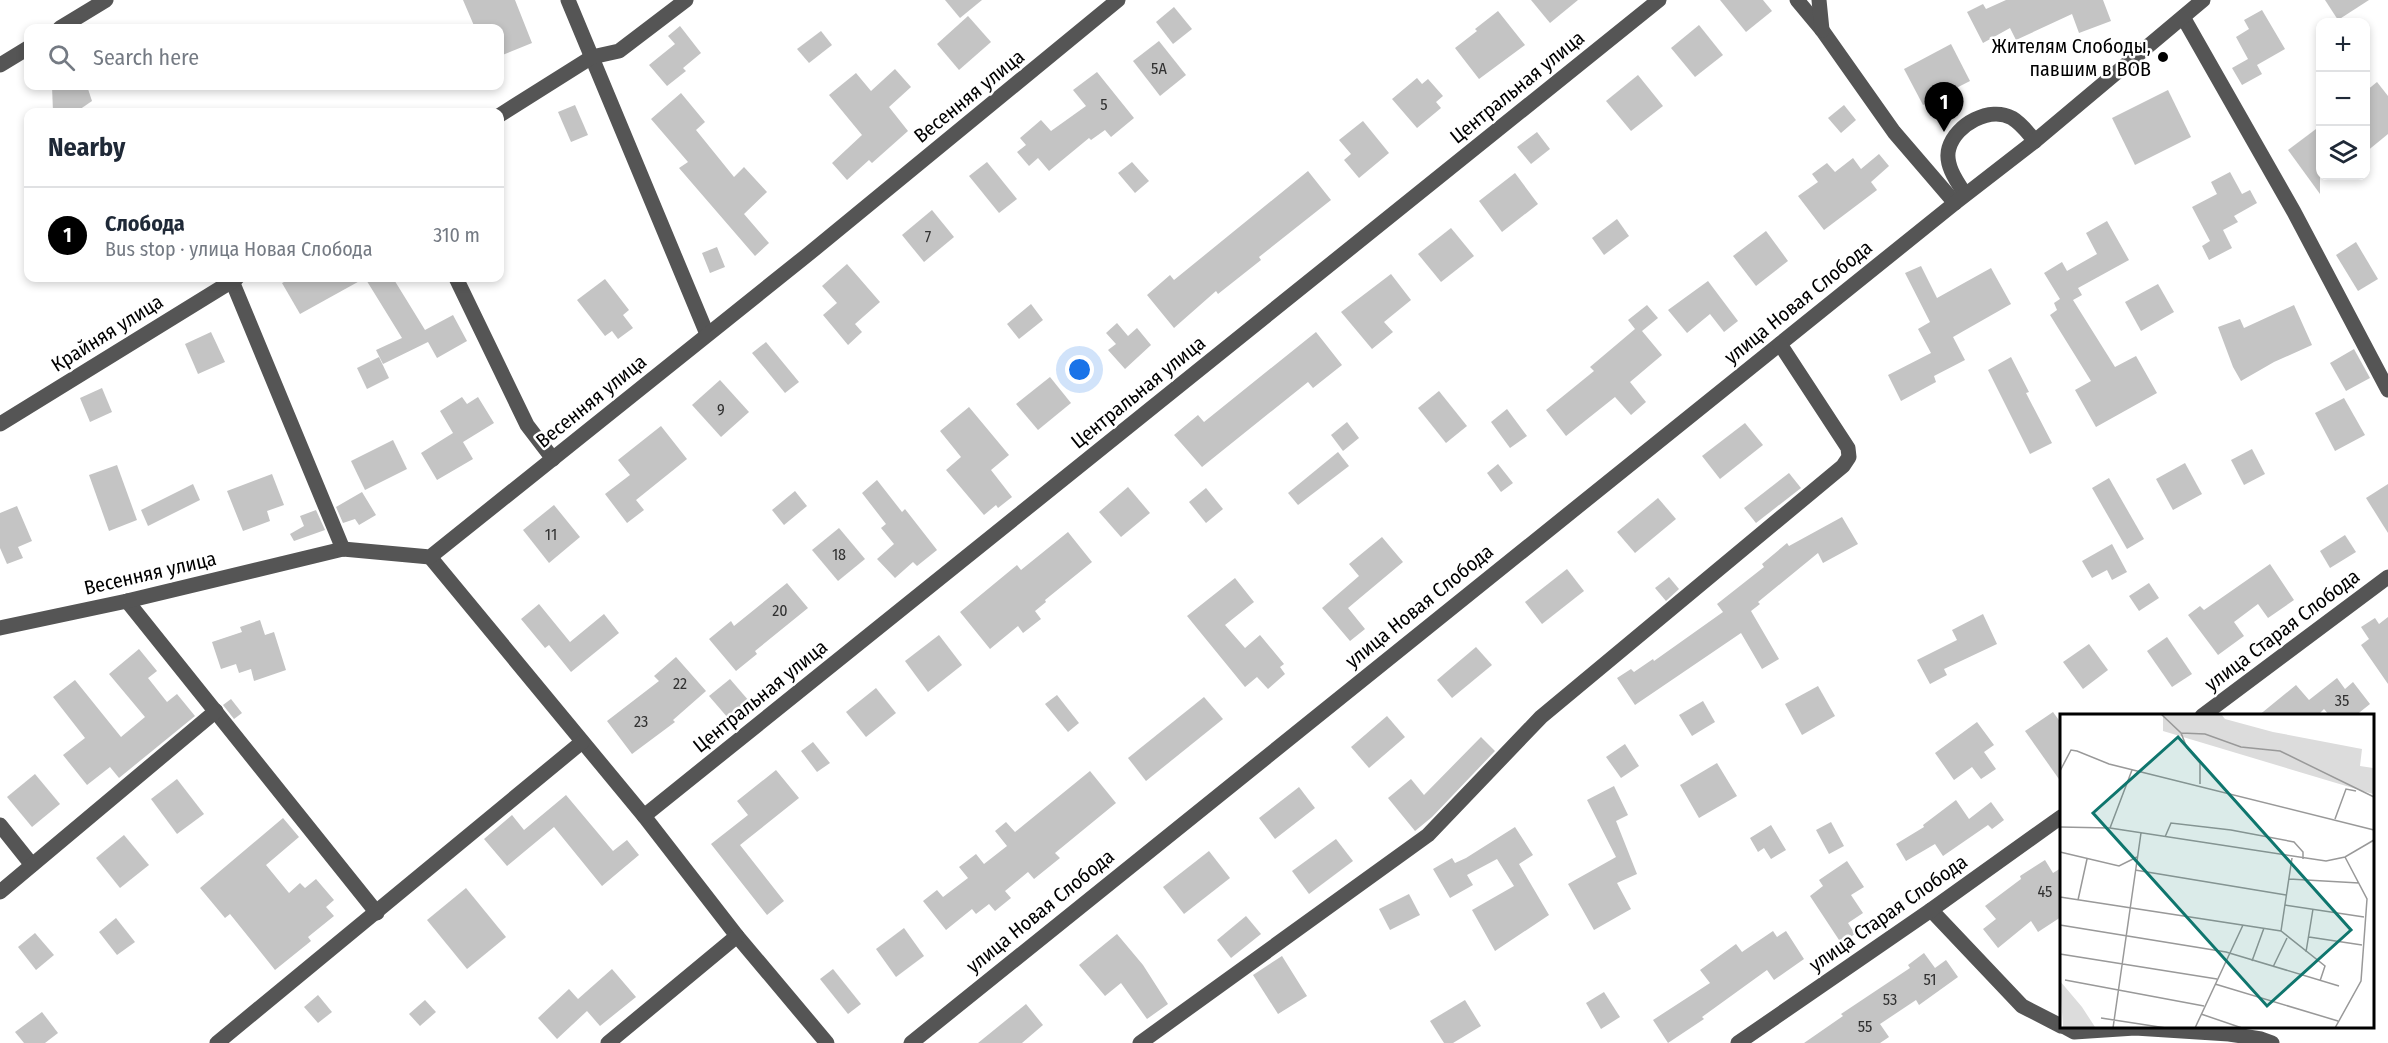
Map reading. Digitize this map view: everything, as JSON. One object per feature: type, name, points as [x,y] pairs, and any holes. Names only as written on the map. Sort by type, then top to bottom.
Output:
[{"type":"street","points":[[67,24],[106,0]]},
{"type":"street","points":[[568,0],[707,334]]},
{"type":"street","points":[[504,112],[592,57],[619,51],[686,0]]},
{"type":"street","name":"Весенняя улица","points":[[0,628],[127,601],[343,549],[430,557],[815,248],[1118,0]]},
{"type":"street","name":"Центральная улица","points":[[644,816],[1659,0]]},
{"type":"street","points":[[1797,0],[1900,129],[1960,199]]},
{"type":"street","points":[[1818,0],[1822,30]]},
{"type":"street","points":[[1960,199],[1951,173],[1948,149],[1958,131],[1982,116],[1998,114],[2011,118],[2021,125],[2035,141],[2203,0]]},
{"type":"street","points":[[2184,17],[2294,212],[2388,390]]},
{"type":"street","points":[[0,65],[24,50]]},
{"type":"street","name":"улица Новая Слобода","points":[[911,1043],[2035,141]]},
{"type":"street","name":"Крайняя улица","points":[[0,424],[229,282]]},
{"type":"street","points":[[235,282],[343,549]]},
{"type":"street","points":[[458,282],[527,425],[553,459]]},
{"type":"street","points":[[1140,1043],[1428,835],[1541,717],[1843,466],[1849,457],[1848,448],[1780,344]]},
{"type":"street","points":[[430,557],[644,816],[737,936],[826,1043]]},
{"type":"street","name":"улица Старая Слобода","points":[[2205,714],[2388,577]]},
{"type":"street","points":[[127,601],[377,913]]},
{"type":"street","points":[[0,892],[216,711]]},
{"type":"street","points":[[217,1043],[582,742]]},
{"type":"street","name":"улица Старая Слобода","points":[[1738,1043],[2060,818]]},
{"type":"street","points":[[0,825],[32,866]]},
{"type":"street","points":[[1931,910],[2022,1006],[2060,1025]]},
{"type":"street","points":[[608,1043],[737,936]]},
{"type":"street","points":[[2066,1028],[2074,1032],[2135,1028],[2229,1034],[2261,1039],[2271,1043]]},
{"type":"building","points":[[463,0],[515,0],[532,43],[504,54],[504,24],[473,24]]},
{"type":"building","points":[[945,0],[982,0],[960,18]]},
{"type":"building","points":[[1531,0],[1578,0],[1550,23]]},
{"type":"building","points":[[1720,0],[1763,0],[1772,11],[1746,32]]},
{"type":"building","points":[[2006,0],[2103,0],[2111,21],[2079,33],[2072,14],[2016,40],[2010,28],[1983,43],[1967,12],[1983,4],[1986,9]]},
{"type":"building","points":[[2325,0],[2369,0],[2341,18],[2337,18]]},
{"type":"building","points":[[1174,7],[1192,29],[1173,44],[1156,22]]},
{"type":"building","points":[[2262,10],[2285,49],[2257,65],[2262,74],[2242,85],[2232,68],[2248,59],[2236,37],[2249,29],[2244,20]]},
{"type":"building","points":[[1498,11],[1525,45],[1479,79],[1455,48]]},
{"type":"building","points":[[968,16],[991,42],[959,70],[937,44]]},
{"type":"building","points":[[1699,25],[1723,55],[1695,77],[1671,48]]},
{"type":"building","points":[[680,26],[701,53],[683,68],[686,71],[667,86],[649,65],[675,44],[668,36]]},
{"type":"building","points":[[821,31],[832,45],[809,63],[797,49]]},
{"type":"building","points":[[1159,41],[1186,75],[1160,96],[1133,61]]},
{"type":"building","points":[[1951,44],[1970,81],[1923,105],[1904,69]]},
{"type":"building","points":[[895,69],[911,87],[889,107],[908,131],[872,163],[869,160],[847,180],[832,163],[862,135],[829,95],[856,73],[871,91]]},
{"type":"building","points":[[1097,72],[1134,118],[1111,137],[1105,130],[1091,140],[1089,138],[1049,171],[1038,158],[1029,166],[1017,152],[1026,145],[1020,138],[1041,120],[1051,131],[1086,106],[1073,90]]},
{"type":"building","points":[[1638,75],[1663,106],[1631,131],[1606,101]]},
{"type":"building","points":[[1417,78],[1422,84],[1428,79],[1443,96],[1436,102],[1441,108],[1417,128],[1392,99]]},
{"type":"building","points":[[2377,82],[2388,96],[2388,134],[2370,149],[2370,126],[2370,88]]},
{"type":"building","points":[[52,90],[88,90],[92,101],[82,108],[53,108]]},
{"type":"building","points":[[2168,90],[2191,137],[2135,165],[2112,118]]},
{"type":"building","points":[[681,93],[705,122],[696,130],[734,177],[744,167],[767,192],[744,214],[769,243],[755,256],[679,168],[688,162],[651,119]]},
{"type":"building","points":[[575,105],[588,135],[571,142],[558,112]]},
{"type":"building","points":[[1844,105],[1856,120],[1841,133],[1828,118]]},
{"type":"building","points":[[1363,121],[1389,153],[1359,178],[1344,160],[1351,154],[1339,140]]},
{"type":"building","points":[[2316,129],[2316,180],[2320,180],[2320,194],[2288,150]]},
{"type":"building","points":[[1537,132],[1550,149],[1531,164],[1517,147]]},
{"type":"building","points":[[1879,154],[1889,166],[1871,182],[1877,190],[1824,230],[1798,196],[1818,182],[1812,174],[1827,163],[1835,172],[1853,158],[1861,169]]},
{"type":"building","points":[[987,162],[1017,199],[999,213],[969,176]]},
{"type":"building","points":[[1132,162],[1149,181],[1135,193],[1118,173]]},
{"type":"building","points":[[1308,171],[1331,200],[1259,257],[1261,260],[1218,294],[1216,291],[1174,328],[1147,295],[1170,275],[1174,280]]},
{"type":"building","points":[[2230,172],[2242,194],[2250,190],[2257,203],[2234,216],[2238,222],[2223,230],[2232,248],[2209,260],[2202,246],[2210,241],[2192,207],[2217,194],[2211,182]]},
{"type":"building","points":[[1515,173],[1538,204],[1502,232],[1479,201]]},
{"type":"building","points":[[932,210],[954,237],[924,262],[902,235]]},
{"type":"building","points":[[1617,219],[1629,236],[1604,255],[1592,238]]},
{"type":"building","points":[[2107,221],[2129,260],[2078,288],[2082,295],[2073,300],[2115,367],[2136,356],[2157,393],[2096,427],[2075,390],[2091,381],[2050,315],[2057,310],[2054,303],[2060,299],[2044,273],[2062,262],[2067,271],[2097,254],[2086,233]]},
{"type":"building","points":[[1451,228],[1474,256],[1441,282],[1418,254]]},
{"type":"building","points":[[1766,231],[1788,261],[1756,286],[1733,256]]},
{"type":"building","points":[[2356,242],[2378,279],[2358,291],[2336,255]]},
{"type":"building","points":[[717,247],[725,267],[710,273],[702,253]]},
{"type":"building","points":[[847,264],[880,302],[855,324],[862,332],[848,345],[823,315],[837,303],[822,286]]},
{"type":"building","points":[[1921,266],[1937,298],[1991,268],[2011,304],[1953,337],[1965,360],[1934,376],[1936,382],[1901,401],[1888,375],[1931,353],[1918,329],[1930,322],[1905,273]]},
{"type":"building","points":[[1391,274],[1411,300],[1384,322],[1393,332],[1372,349],[1341,312]]},
{"type":"building","points":[[605,279],[629,310],[623,315],[633,328],[618,339],[612,331],[605,336],[577,300]]},
{"type":"building","points":[[1708,281],[1738,321],[1724,332],[1710,314],[1687,333],[1668,310]]},
{"type":"building","points":[[284,282],[358,282],[300,314],[282,283]]},
{"type":"building","points":[[367,282],[395,282],[425,330],[453,315],[467,341],[437,358],[428,342],[383,364],[376,350],[402,338]]},
{"type":"building","points":[[2158,284],[2174,312],[2141,331],[2125,302]]},
{"type":"building","points":[[1031,304],[1043,320],[1019,339],[1007,324]]},
{"type":"building","points":[[1647,305],[1658,318],[1642,331],[1662,355],[1630,382],[1646,402],[1631,415],[1615,397],[1566,436],[1546,410],[1594,371],[1590,367],[1635,329],[1628,320]]},
{"type":"building","points":[[2294,305],[2312,345],[2274,362],[2241,381],[2233,367],[2218,327],[2240,319],[2244,328]]},
{"type":"building","points":[[1117,323],[1128,336],[1137,328],[1151,345],[1125,369],[1108,350],[1116,344],[1106,333]]},
{"type":"building","points":[[211,332],[225,362],[198,374],[185,344]]},
{"type":"building","points":[[1316,332],[1342,365],[1313,388],[1308,382],[1202,467],[1174,435],[1198,415],[1204,422]]},
{"type":"building","points":[[766,342],[799,382],[785,393],[752,353]]},
{"type":"building","points":[[2354,349],[2370,378],[2346,391],[2330,363]]},
{"type":"building","points":[[379,357],[389,378],[367,389],[357,368]]},
{"type":"building","points":[[2011,357],[2029,392],[2026,393],[2052,443],[2030,454],[1988,370]]},
{"type":"building","points":[[1050,377],[1071,403],[1038,430],[1016,404]]},
{"type":"building","points":[[720,380],[749,412],[721,437],[692,405]]},
{"type":"building","points":[[102,388],[112,412],[90,422],[80,398]]},
{"type":"building","points":[[1439,391],[1467,426],[1446,443],[1418,408]]},
{"type":"building","points":[[462,397],[467,404],[478,397],[494,423],[463,442],[473,459],[437,480],[421,453],[453,433],[440,411]]},
{"type":"building","points":[[2344,398],[2365,435],[2335,451],[2315,413]]},
{"type":"building","points":[[969,407],[1009,455],[991,470],[1012,497],[998,508],[996,505],[984,515],[946,470],[961,457],[940,431]]},
{"type":"building","points":[[1507,409],[1527,436],[1510,448],[1491,422]]},
{"type":"building","points":[[1347,422],[1359,438],[1343,451],[1331,435]]},
{"type":"building","points":[[1745,423],[1763,445],[1720,479],[1702,456]]},
{"type":"building","points":[[661,426],[687,459],[636,500],[644,510],[627,523],[605,494],[630,475],[618,460]]},
{"type":"building","points":[[393,440],[407,469],[365,490],[351,461]]},
{"type":"building","points":[[2252,449],[2265,474],[2244,485],[2231,460]]},
{"type":"building","points":[[1338,452],[1349,466],[1298,505],[1288,493]]},
{"type":"building","points":[[2185,463],[2202,494],[2173,510],[2156,479]]},
{"type":"building","points":[[1498,464],[1513,483],[1501,492],[1487,473]]},
{"type":"building","points":[[117,465],[137,520],[109,531],[89,475]]},
{"type":"building","points":[[1789,473],[1801,488],[1756,523],[1744,508]]},
{"type":"building","points":[[272,474],[284,505],[267,511],[270,521],[243,531],[227,491]]},
{"type":"building","points":[[2109,478],[2144,539],[2127,549],[2092,488]]},
{"type":"building","points":[[877,480],[902,512],[905,509],[937,550],[917,566],[913,562],[895,578],[877,559],[894,544],[881,528],[886,524],[862,493]]},
{"type":"building","points":[[193,484],[200,500],[148,526],[141,510]]},
{"type":"building","points":[[2388,484],[2388,533],[2366,498]]},
{"type":"building","points":[[1128,487],[1150,513],[1121,537],[1099,512]]},
{"type":"building","points":[[1206,488],[1223,509],[1206,523],[1189,502]]},
{"type":"building","points":[[795,491],[807,506],[784,525],[772,510]]},
{"type":"building","points":[[362,492],[376,515],[359,525],[355,519],[343,523],[336,507]]},
{"type":"building","points":[[1658,498],[1676,519],[1635,553],[1617,532]]},
{"type":"building","points":[[554,505],[580,537],[549,563],[523,530]]},
{"type":"building","points":[[17,506],[32,541],[18,547],[23,558],[7,564],[0,548],[0,513]]},
{"type":"building","points":[[316,510],[325,530],[294,541],[290,534],[304,526],[300,516]]},
{"type":"building","points":[[1842,517],[1858,544],[1823,563],[1818,553],[1758,602],[1760,604],[1751,611],[1779,659],[1762,669],[1741,633],[1635,705],[1617,678],[1631,669],[1634,672],[1653,659],[1654,661],[1723,612],[1717,604],[1764,567],[1762,564],[1787,543],[1789,546]]},
{"type":"building","points":[[839,528],[865,559],[838,581],[812,550]]},
{"type":"building","points":[[1068,532],[1092,562],[1045,600],[1046,602],[1035,611],[1041,619],[1023,633],[1018,626],[990,649],[960,612],[1017,565],[1021,570]]},
{"type":"building","points":[[2345,535],[2356,552],[2330,568],[2320,551]]},
{"type":"building","points":[[1382,537],[1403,562],[1348,608],[1365,629],[1350,641],[1322,608],[1359,576],[1349,564]]},
{"type":"building","points":[[2112,544],[2127,572],[2112,580],[2107,570],[2092,578],[2082,561]]},
{"type":"building","points":[[2270,564],[2294,600],[2268,618],[2258,604],[2234,622],[2244,636],[2218,655],[2188,615],[2200,606],[2204,610]]},
{"type":"building","points":[[1567,569],[1584,591],[1542,624],[1525,602]]},
{"type":"building","points":[[1669,577],[1679,589],[1666,601],[1655,588]]},
{"type":"building","points":[[1235,578],[1254,602],[1225,625],[1245,648],[1260,635],[1284,664],[1280,667],[1285,674],[1268,689],[1257,677],[1245,687],[1187,616]]},
{"type":"building","points":[[787,583],[808,608],[755,651],[757,654],[736,671],[709,639],[731,621],[734,626]]},
{"type":"building","points":[[2149,583],[2159,598],[2139,611],[2129,596]]},
{"type":"building","points":[[539,604],[570,642],[604,614],[619,633],[571,672],[549,645],[545,648],[521,619]]},
{"type":"building","points":[[1983,614],[1997,644],[1944,669],[1947,675],[1930,684],[1917,660],[1957,640],[1952,630]]},
{"type":"building","points":[[2388,617],[2388,684],[2361,645],[2369,639],[2361,627],[2375,618],[2379,624]]},
{"type":"building","points":[[260,620],[265,635],[274,632],[286,670],[254,681],[251,669],[239,673],[236,664],[221,669],[212,642],[242,632],[240,627]]},
{"type":"building","points":[[939,635],[962,665],[928,692],[905,661]]},
{"type":"building","points":[[2167,637],[2192,674],[2172,687],[2147,651]]},
{"type":"building","points":[[2089,644],[2108,670],[2083,689],[2063,662]]},
{"type":"building","points":[[1476,647],[1492,665],[1452,698],[1437,680]]},
{"type":"building","points":[[139,649],[157,671],[148,678],[167,702],[177,694],[195,716],[119,778],[110,767],[87,785],[63,755],[85,738],[53,697],[75,680],[121,737],[145,717],[109,674]]},
{"type":"building","points":[[676,657],[706,691],[673,720],[675,722],[632,754],[607,721],[659,681],[654,676]]},
{"type":"building","points":[[2337,678],[2345,689],[2353,682],[2370,704],[2358,714],[2328,714],[2324,709],[2321,714],[2260,714],[2296,685],[2309,700]]},
{"type":"building","points":[[730,679],[749,701],[728,718],[709,696]]},
{"type":"building","points":[[1818,686],[1835,716],[1802,735],[1785,704]]},
{"type":"building","points":[[876,688],[896,713],[866,737],[846,712]]},
{"type":"building","points":[[1057,695],[1079,723],[1068,732],[1045,704]]},
{"type":"building","points":[[1204,697],[1223,719],[1146,781],[1128,758]]},
{"type":"building","points":[[231,699],[242,713],[234,719],[223,705]]},
{"type":"building","points":[[1703,701],[1715,722],[1692,736],[1679,715]]},
{"type":"building","points":[[2053,712],[2060,722],[2060,781],[2025,731]]},
{"type":"building","points":[[1387,716],[1405,737],[1369,768],[1351,747]]},
{"type":"building","points":[[1977,722],[1994,745],[1984,752],[1996,769],[1981,779],[1972,767],[1954,780],[1935,753]]},
{"type":"building","points":[[1481,737],[1495,751],[1432,817],[1415,831],[1388,798],[1411,779],[1424,795]]},
{"type":"building","points":[[813,742],[830,763],[817,772],[801,751]]},
{"type":"building","points":[[1625,744],[1639,766],[1621,778],[1606,757]]},
{"type":"building","points":[[1717,763],[1737,796],[1699,818],[1680,785]]},
{"type":"building","points":[[776,770],[799,798],[740,845],[784,901],[767,915],[711,844],[748,815],[737,801]]},
{"type":"building","points":[[1090,771],[1116,803],[1055,853],[1060,858],[1034,879],[1028,872],[1005,891],[1011,898],[995,911],[989,904],[976,914],[972,909],[946,930],[923,901],[937,890],[943,897],[968,878],[959,867],[976,854],[984,864],[1007,846],[995,831],[1006,822],[1015,832]]},
{"type":"building","points":[[35,774],[60,804],[32,827],[7,797]]},
{"type":"building","points":[[177,779],[204,814],[177,834],[151,799]]},
{"type":"building","points":[[1614,786],[1628,815],[1616,821],[1637,874],[1617,883],[1631,909],[1594,930],[1568,884],[1616,857],[1587,800]]},
{"type":"building","points":[[1299,787],[1315,808],[1275,839],[1259,818]]},
{"type":"building","points":[[566,795],[613,851],[627,840],[639,855],[602,886],[554,827],[507,866],[484,839],[512,815],[524,830]]},
{"type":"building","points":[[1956,800],[1969,819],[1991,802],[2004,820],[1992,829],[1988,825],[1943,856],[1935,844],[1906,861],[1896,844],[1924,827],[1923,825]]},
{"type":"building","points":[[283,818],[299,837],[266,865],[289,893],[300,883],[305,888],[316,879],[334,900],[326,907],[334,916],[308,937],[311,941],[275,970],[230,914],[225,918],[200,888]]},
{"type":"building","points":[[1831,822],[1844,846],[1829,854],[1816,830]]},
{"type":"building","points":[[1771,825],[1786,850],[1771,859],[1764,848],[1758,852],[1750,838]]},
{"type":"building","points":[[1515,827],[1533,855],[1519,864],[1549,915],[1495,951],[1472,910],[1514,886],[1497,859],[1467,875],[1473,885],[1450,898],[1433,869],[1452,858],[1455,863],[1466,858]]},
{"type":"building","points":[[124,835],[149,865],[120,888],[96,858]]},
{"type":"building","points":[[1336,839],[1353,861],[1309,894],[1292,871]]},
{"type":"building","points":[[1209,851],[1230,878],[1184,914],[1163,887]]},
{"type":"building","points":[[2045,860],[2053,873],[2060,869],[2060,918],[2038,932],[2031,921],[1998,948],[1983,929],[1996,919],[1985,906],[2021,879],[2020,876]]},
{"type":"building","points":[[1847,861],[1864,887],[1851,895],[1863,913],[1848,923],[1855,934],[1841,943],[1810,896],[1823,886],[1819,880]]},
{"type":"building","points":[[466,888],[506,937],[467,969],[427,920]]},
{"type":"building","points":[[1409,894],[1420,915],[1390,930],[1379,909]]},
{"type":"building","points":[[1246,916],[1261,934],[1231,958],[1217,940]]},
{"type":"building","points":[[116,918],[135,942],[117,955],[99,932]]},
{"type":"building","points":[[904,928],[924,956],[896,977],[876,949]]},
{"type":"building","points":[[1773,931],[1777,937],[1786,931],[1804,959],[1774,980],[1767,970],[1702,1017],[1704,1019],[1668,1043],[1653,1020],[1710,983],[1700,970],[1736,944],[1742,952]]},
{"type":"building","points":[[35,933],[54,955],[36,970],[18,947]]},
{"type":"building","points":[[1117,934],[1143,965],[1168,1004],[1147,1019],[1121,983],[1105,996],[1079,965]]},
{"type":"building","points":[[1924,953],[1935,968],[1946,960],[1958,977],[1919,1005],[1916,1000],[1880,1024],[1889,1037],[1880,1043],[1804,1043],[1843,1016],[1841,1014],[1910,968],[1908,965]]},
{"type":"building","points":[[1282,956],[1307,996],[1278,1014],[1253,975]]},
{"type":"building","points":[[612,969],[636,997],[600,1026],[587,1011],[557,1039],[538,1018],[569,989],[578,999]]},
{"type":"building","points":[[833,969],[861,1004],[848,1014],[820,979]]},
{"type":"building","points":[[1604,992],[1620,1017],[1601,1029],[1586,1003]]},
{"type":"building","points":[[318,995],[332,1012],[318,1023],[304,1007]]},
{"type":"building","points":[[425,1000],[436,1012],[420,1026],[409,1014]]},
{"type":"building","points":[[1465,1000],[1481,1026],[1453,1043],[1444,1043],[1430,1021]]},
{"type":"building","points":[[1026,1004],[1043,1025],[1022,1043],[978,1043]]},
{"type":"building","points":[[42,1012],[58,1033],[45,1043],[24,1043],[15,1032]]},
{"type":"place","name":"Жителям Слободы, павшим в ВОВ","points":[[2163,57]]},
{"type":"place","name":"Слобода","points":[[1944,132]]}]
